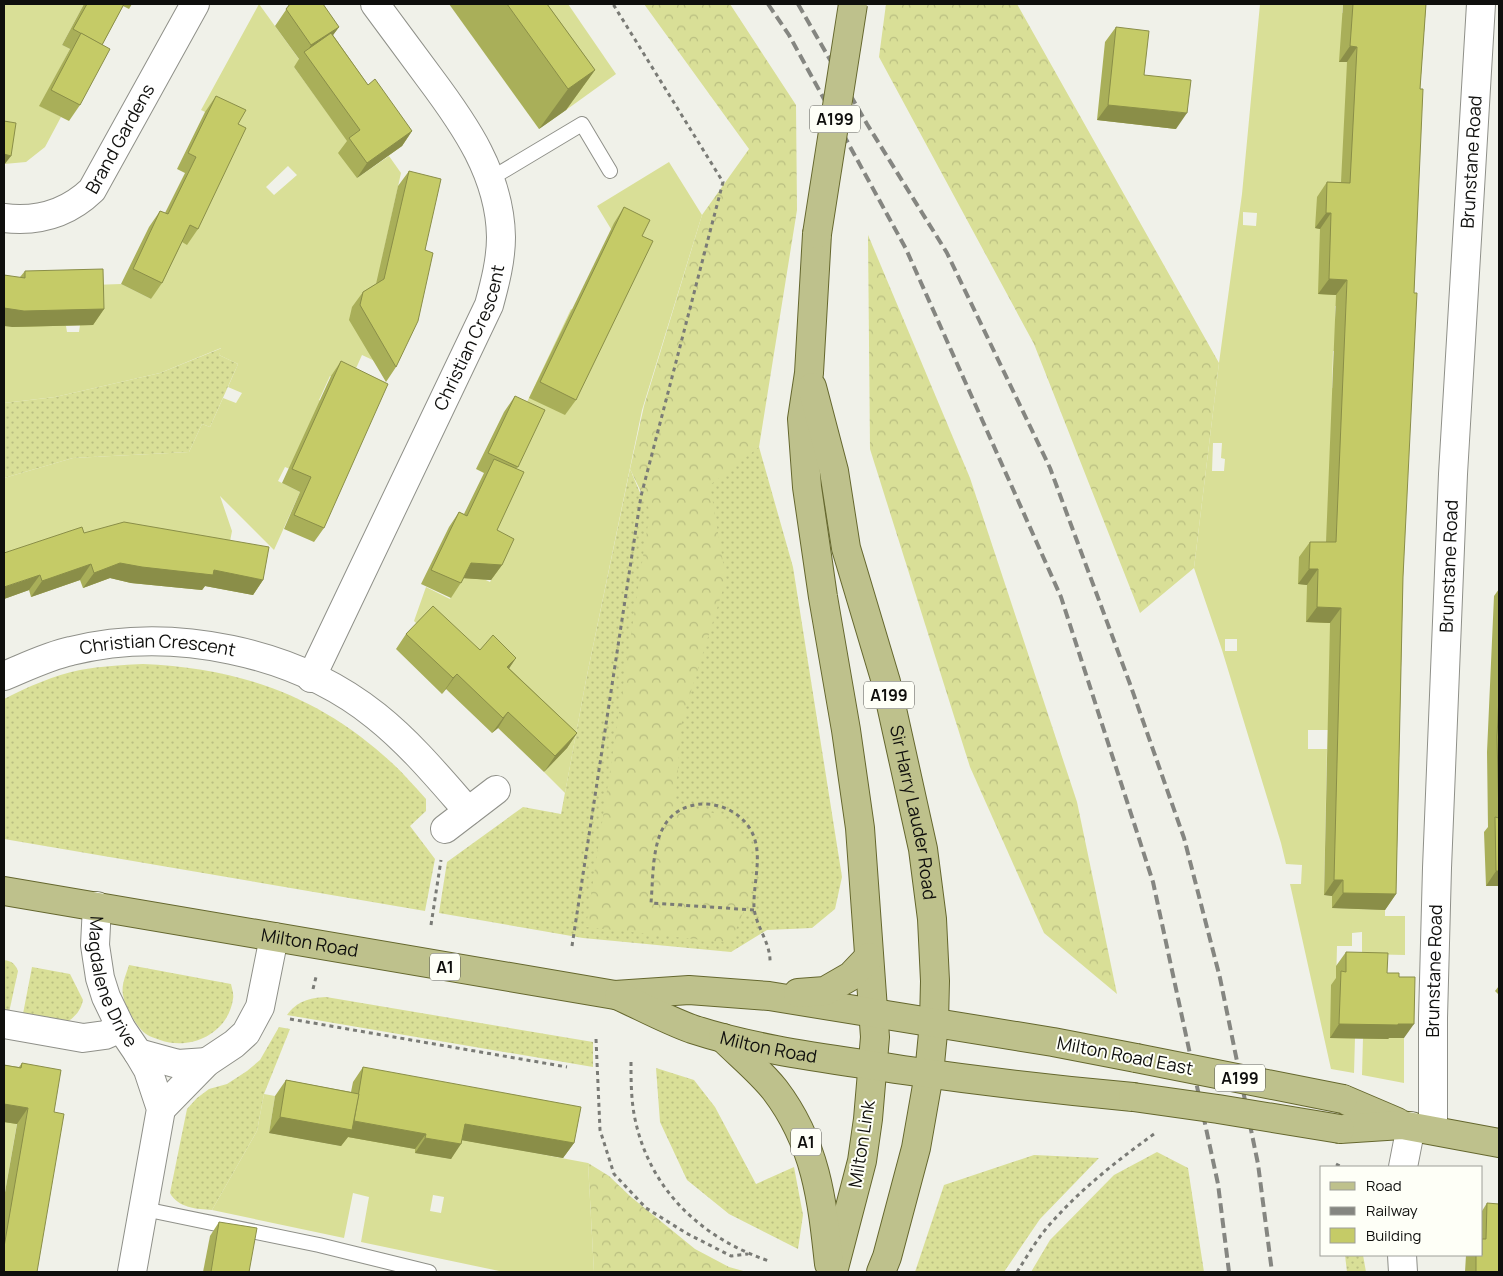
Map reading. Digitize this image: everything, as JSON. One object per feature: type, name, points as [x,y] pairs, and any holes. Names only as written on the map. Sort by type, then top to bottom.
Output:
[{"type":"main road","name":"Sir Harry Lauder Road","points":[[853,4],[818,234],[809,373],[802,419],[807,487],[860,828],[874,1012]]},
{"type":"main road","name":"Sir Harry Lauder Road","points":[[809,373],[834,471],[846,548],[886,682],[923,849],[932,919],[935,981],[934,1023]]},
{"type":"main road","name":"Milton Road","points":[[4,891],[615,995],[689,990],[769,996],[874,1012]]},
{"type":"main road","points":[[769,996],[824,991],[851,976],[869,957]]},
{"type":"main road","name":"Milton Road","points":[[615,995],[690,1028],[723,1038],[873,1066],[929,1074]]},
{"type":"main road","name":"Milton Road East","points":[[874,1012],[1052,1042],[1343,1099],[1415,1127],[1499,1142]]},
{"type":"main road","name":"Milton Link","points":[[832,1272],[862,1161],[873,1066],[874,1012]]},
{"type":"main road","points":[[881,1272],[916,1148],[929,1074],[934,1023]]},
{"type":"main road","name":"A1","points":[[723,1038],[774,1090],[797,1123],[818,1182],[832,1272]]},
{"type":"main road","name":"Milton Road East","points":[[929,1074],[1051,1090],[1133,1097],[1340,1129],[1415,1127]]},
{"type":"street","name":"Brand Gardens","points":[[4,218],[34,218],[50,215],[76,204],[92,190],[195,4]]},
{"type":"street","name":"Christian Crescent","points":[[312,678],[489,305],[497,273],[501,239],[496,199],[479,152],[466,129],[375,4]]},
{"type":"street","name":"Brunstane Road","points":[[1403,1166],[1415,1127],[1433,1018],[1437,848],[1453,474],[1481,4]]},
{"type":"street","name":"Christian Crescent","points":[[4,676],[30,664],[70,651],[116,643],[199,644],[248,653],[312,678],[375,715],[419,756],[468,811]]},
{"type":"street","points":[[445,829],[496,790]]},
{"type":"street","name":"Magdalene Drive","points":[[97,906],[95,945],[106,997],[121,1028],[148,1070],[161,1109],[132,1272]]},
{"type":"street","name":"Magdalene Drive","points":[[161,1109],[207,1062],[234,1044],[246,1033],[258,1013],[274,937]]},
{"type":"street","points":[[4,1024],[83,1038],[96,1037],[121,1028]]},
{"type":"street","name":"Magdalene Drive","points":[[138,1053],[178,1064],[207,1062]]},
{"type":"street","points":[[1402,1256],[1403,1272]]},
{"type":"lane","points":[[490,179],[582,124],[610,171]]},
{"type":"lane","points":[[144,1209],[319,1245],[430,1272]]},
{"type":"path","points":[[572,946],[641,496],[723,182],[613,4]]},
{"type":"path","points":[[754,910],[651,903],[657,840],[672,816],[698,803],[714,804],[725,807],[738,815],[748,826],[754,837],[757,854],[754,910],[771,954],[769,996]]},
{"type":"path","points":[[431,924],[445,829]]},
{"type":"path","points":[[289,1019],[567,1067]]},
{"type":"path","points":[[596,1039],[600,1130],[614,1174],[646,1208],[686,1233],[731,1256],[748,1254]]},
{"type":"path","points":[[631,1062],[631,1092],[635,1119],[646,1154],[662,1184],[685,1212],[718,1239],[748,1254],[769,1261]]},
{"type":"path","points":[[1016,1272],[1051,1222],[1070,1203],[1116,1162],[1162,1128]]},
{"type":"path","points":[[1336,1164],[1340,1166]]},
{"type":"green space","points":[[4,4],[84,4],[62,45],[70,49],[40,106],[61,117],[45,147],[26,162],[4,164]]},
{"type":"green space","points":[[259,4],[301,62],[294,67],[331,118],[356,140],[357,178],[389,156],[401,173],[382,259],[392,369],[362,355],[349,384],[330,376],[319,400],[338,408],[307,476],[285,467],[278,481],[300,492],[274,550],[220,496],[232,531],[227,557],[4,564],[4,478],[73,458],[189,452],[202,424],[210,427],[223,398],[236,403],[242,393],[228,387],[238,364],[219,355],[221,348],[160,373],[55,397],[4,403],[4,288],[66,326],[67,332],[79,332],[80,325],[93,325],[92,285],[121,284],[151,299],[172,255],[238,146],[227,140],[234,126],[201,110]],"holes":[[[288,166],[297,175],[274,195],[266,187]]]},
{"type":"green space","points":[[489,4],[568,4],[616,74],[566,110]]},
{"type":"green space","points":[[644,4],[730,4],[796,105],[797,210],[759,447],[710,485],[726,580],[682,720],[675,803],[717,814],[749,842],[749,899],[730,943],[586,927],[650,511],[630,469],[644,406],[702,215],[749,149]]},
{"type":"green space","points":[[886,4],[1017,4],[1219,363],[1194,568],[1140,613],[1034,344],[879,57]]},
{"type":"green space","points":[[1260,4],[1343,4],[1342,13],[1363,14],[1351,180],[1341,180],[1340,198],[1350,229],[1404,298],[1407,309],[1335,306],[1335,324],[1345,325],[1344,351],[1333,351],[1332,388],[1342,389],[1325,557],[1299,558],[1299,584],[1337,586],[1331,623],[1337,730],[1308,730],[1308,749],[1327,749],[1324,895],[1332,896],[1332,908],[1385,910],[1385,916],[1405,916],[1405,955],[1362,954],[1362,932],[1352,933],[1352,946],[1337,946],[1336,986],[1355,1038],[1354,1073],[1331,1069],[1290,884],[1301,884],[1302,865],[1286,864],[1222,650],[1194,568],[1242,194]],"holes":[[[1243,212],[1257,213],[1256,226],[1243,225]],[[1213,443],[1222,443],[1221,458],[1225,459],[1224,471],[1212,471]],[[1225,639],[1237,639],[1237,651],[1225,651]]]},
{"type":"green space","points":[[669,162],[702,215],[642,410],[586,680],[565,793],[544,772],[566,748],[465,670],[414,621],[426,587],[450,599],[465,570],[490,582],[504,554],[486,545],[506,484],[519,419],[571,309],[608,326],[611,229],[597,206]]},
{"type":"green space","points":[[868,235],[970,478],[1077,802],[1117,994],[1044,933],[970,767],[870,449]]},
{"type":"green space","points":[[222,348],[219,355],[238,364],[210,427],[202,424],[189,452],[73,458],[4,478],[4,403],[55,397],[160,373]]},
{"type":"green space","points":[[759,447],[793,567],[842,877],[835,909],[812,928],[767,930],[731,952],[583,938],[439,913],[447,862],[523,807],[561,814],[586,680],[630,469],[641,495]]},
{"type":"green space","points":[[143,664],[213,672],[245,679],[277,690],[307,703],[336,720],[365,740],[392,763],[426,799],[426,811],[410,826],[435,859],[425,911],[4,839],[4,699],[41,682],[70,672]]},
{"type":"green space","points":[[4,960],[13,963],[18,971],[8,1017],[4,1013]]},
{"type":"green space","points":[[129,965],[231,984],[233,997],[230,1011],[224,1022],[216,1030],[206,1037],[195,1041],[172,1043],[149,1036],[137,1024],[124,1000],[124,980]]},
{"type":"green space","points":[[32,967],[70,974],[83,1000],[78,1013],[61,1026],[22,1019]]},
{"type":"green space","points":[[326,997],[593,1042],[593,1067],[287,1015],[299,1003],[314,998]]},
{"type":"green space","points":[[279,1027],[290,1029],[264,1094],[257,1131],[212,1210],[183,1205],[173,1198],[170,1193],[187,1109],[209,1089],[227,1084],[260,1060]]},
{"type":"green space","points":[[1363,1038],[1404,1038],[1404,1083],[1362,1075]]},
{"type":"green space","points":[[656,1068],[694,1080],[715,1107],[756,1184],[794,1167],[803,1215],[798,1249],[729,1214],[687,1180],[660,1122]]},
{"type":"green space","points":[[264,1094],[275,1096],[269,1133],[341,1146],[343,1135],[415,1149],[415,1153],[451,1159],[455,1138],[588,1163],[594,1272],[504,1272],[361,1242],[369,1197],[353,1193],[344,1238],[212,1210],[257,1131]],"holes":[[[433,1195],[444,1197],[441,1213],[430,1211]]]},
{"type":"green space","points":[[4,1121],[17,1123],[4,1198]]},
{"type":"green space","points":[[1157,1152],[1188,1168],[1204,1272],[1031,1272],[1050,1240],[1114,1175]]},
{"type":"green space","points":[[1034,1155],[1099,1158],[1040,1219],[1004,1272],[915,1272],[944,1185]]},
{"type":"green space","points":[[588,1163],[609,1176],[631,1197],[695,1249],[729,1267],[747,1272],[594,1272]]},
{"type":"green space","points":[[1345,1256],[1363,1256],[1366,1272],[1347,1272]]},
{"type":"building","points":[[87,4],[124,4],[102,45],[73,29]]},
{"type":"building","points":[[290,4],[323,4],[339,27],[311,45],[286,9]]},
{"type":"building","points":[[507,4],[547,4],[595,70],[568,89]]},
{"type":"building","points":[[1353,4],[1426,4],[1420,89],[1423,89],[1414,293],[1417,293],[1403,577],[1396,894],[1343,893],[1343,880],[1334,880],[1341,608],[1317,607],[1318,569],[1309,569],[1310,542],[1336,542],[1347,280],[1329,279],[1331,213],[1326,213],[1327,182],[1350,183],[1357,47],[1350,46]]},
{"type":"building","points":[[1116,27],[1149,31],[1144,75],[1191,80],[1187,113],[1108,105]]},
{"type":"building","points":[[81,33],[110,49],[80,105],[51,90]]},
{"type":"building","points":[[331,33],[368,85],[375,79],[412,131],[367,163],[349,138],[360,130],[304,52]]},
{"type":"building","points":[[216,96],[246,110],[238,124],[246,128],[198,229],[190,225],[162,283],[133,269],[160,211],[168,214],[196,157],[188,153]]},
{"type":"building","points":[[4,121],[16,123],[11,156],[4,154]]},
{"type":"building","points":[[409,171],[441,179],[425,250],[433,253],[418,321],[396,367],[360,305],[363,292],[384,279]]},
{"type":"building","points":[[624,207],[650,220],[642,236],[653,241],[576,400],[540,382]]},
{"type":"building","points":[[103,269],[104,309],[24,311],[4,308],[4,275],[25,278],[25,271]]},
{"type":"building","points":[[341,361],[388,384],[324,528],[294,515],[311,477],[292,469]]},
{"type":"building","points":[[515,396],[545,410],[518,467],[488,453]]},
{"type":"building","points":[[494,459],[524,472],[497,530],[514,539],[502,565],[471,563],[461,583],[431,570],[459,512],[467,516]]},
{"type":"building","points":[[124,522],[269,547],[263,580],[214,570],[213,575],[120,563],[94,573],[91,564],[42,581],[40,575],[4,587],[4,553],[82,527],[84,533]]},
{"type":"building","points":[[433,606],[480,650],[493,635],[516,658],[507,667],[577,733],[555,756],[508,712],[503,718],[457,674],[453,678],[406,634]]},
{"type":"building","points":[[1499,696],[1499,818],[1497,737]]},
{"type":"building","points":[[1495,817],[1499,818],[1499,871],[1496,871]]},
{"type":"building","points":[[1346,952],[1388,953],[1387,973],[1399,973],[1399,977],[1415,977],[1414,1024],[1339,1024],[1341,971],[1346,972]]},
{"type":"building","points":[[22,1063],[61,1070],[54,1112],[64,1114],[37,1272],[4,1272],[4,1247],[28,1108],[4,1104],[4,1065],[21,1068]]},
{"type":"building","points":[[363,1067],[581,1107],[574,1143],[465,1124],[461,1144],[425,1138],[426,1134],[354,1121]]},
{"type":"building","points":[[286,1080],[359,1094],[352,1130],[280,1117]]},
{"type":"building","points":[[1487,1203],[1499,1204],[1499,1272],[1476,1272],[1476,1256],[1483,1256],[1483,1239],[1486,1239]]},
{"type":"building","points":[[219,1222],[257,1228],[249,1272],[211,1272]]},
{"type":"railway","points":[[768,4],[789,35],[906,249],[1061,597],[1153,882],[1218,1184],[1229,1272]]},
{"type":"railway","points":[[798,4],[867,124],[947,253],[1050,468],[1130,684],[1184,838],[1220,978],[1258,1164],[1272,1272]]}]
